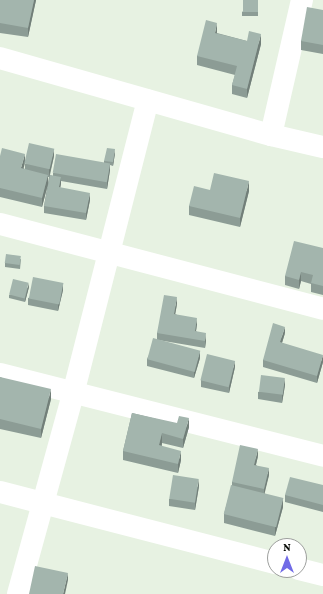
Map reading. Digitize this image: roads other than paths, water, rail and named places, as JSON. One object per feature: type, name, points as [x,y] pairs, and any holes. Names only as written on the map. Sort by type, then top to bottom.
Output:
[{"type":"street","points":[[271,135],[302,0]]},
{"type":"street","points":[[0,58],[271,135],[323,147]]},
{"type":"street","points":[[18,594],[44,504],[73,394],[148,100]]},
{"type":"street","points":[[0,224],[109,254],[323,309]]},
{"type":"street","points":[[0,374],[73,394],[323,456]]},
{"type":"street","points":[[0,492],[267,560]]},
{"type":"street","points":[[307,571],[323,575]]}]
